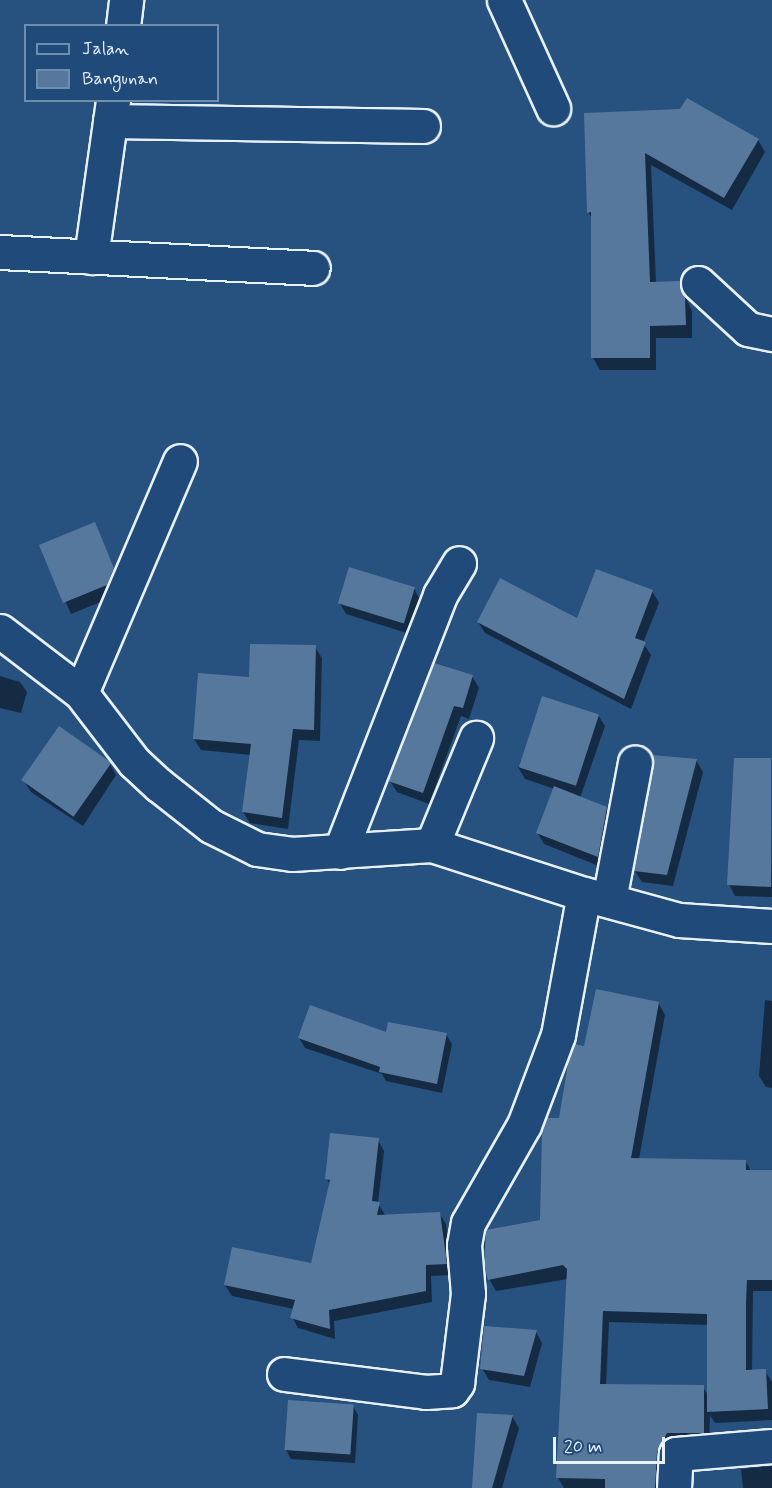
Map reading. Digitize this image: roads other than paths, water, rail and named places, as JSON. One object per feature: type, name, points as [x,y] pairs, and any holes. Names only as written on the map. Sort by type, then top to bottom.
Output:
[{"type":"street","points":[[123,24],[126,0]]},
{"type":"street","points":[[504,0],[553,108]]},
{"type":"street","points":[[91,257],[111,111],[423,126]]},
{"type":"street","points":[[0,252],[313,268]]},
{"type":"street","points":[[698,283],[748,329],[772,334]]},
{"type":"street","points":[[81,693],[180,461]]},
{"type":"street","points":[[340,852],[440,595],[459,563]]},
{"type":"street","points":[[0,631],[81,693],[134,762],[211,826],[257,849],[291,854],[340,852],[390,845],[432,845],[596,897],[679,920],[772,926]]},
{"type":"street","points":[[432,845],[476,738]]},
{"type":"street","points":[[284,1374],[426,1392],[452,1390],[457,1383],[467,1305],[464,1245],[468,1223],[524,1125],[554,1045],[635,762]]},
{"type":"street","points":[[674,1488],[676,1454],[772,1446]]}]
